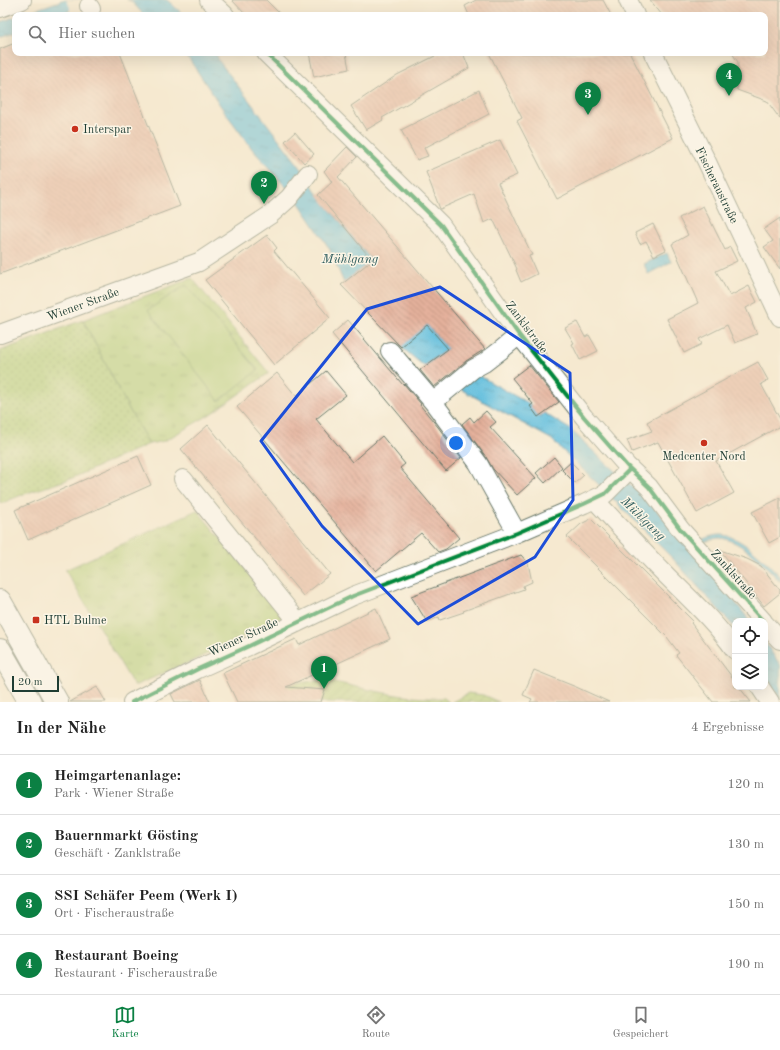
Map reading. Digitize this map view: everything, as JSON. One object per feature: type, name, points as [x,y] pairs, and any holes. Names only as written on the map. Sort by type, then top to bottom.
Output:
[{"type":"main road","points":[[0,601],[57,702]]},
{"type":"main road","points":[[0,650],[30,702]]},
{"type":"street","points":[[0,8],[22,0]]},
{"type":"street","points":[[209,0],[222,12]]},
{"type":"street","points":[[628,0],[634,12]]},
{"type":"street","name":"Zanklstraße","points":[[269,56],[441,225],[519,335],[627,472],[649,487],[681,530],[760,618]]},
{"type":"street","name":"Fischeraustraße","points":[[654,56],[706,160],[780,318]]},
{"type":"street","name":"Wiener Straße","points":[[0,334],[199,262],[270,214],[289,198],[308,174]]},
{"type":"street","name":"Zanklstraße","points":[[433,402],[519,335]]},
{"type":"street","points":[[390,351],[433,402],[478,463],[517,533],[599,497],[627,472]]},
{"type":"street","name":"Wiener Straße","points":[[185,487],[291,613],[296,623]]},
{"type":"street","points":[[599,497],[649,558],[705,614],[732,646]]},
{"type":"street","name":"Wiener Straße","points":[[132,702],[198,668],[363,592],[517,533]]},
{"type":"street","points":[[768,627],[780,640]]},
{"type":"street","points":[[762,690],[770,702]]},
{"type":"highlighted area","points":[[440,287],[570,373],[573,500],[535,557],[418,624],[322,526],[261,441],[367,309]]},
{"type":"green space","points":[[192,278],[269,373],[209,415],[164,441],[149,444],[129,409],[83,320]]},
{"type":"green space","points":[[186,285],[258,370],[219,401],[148,310]]},
{"type":"green space","points":[[83,320],[129,409],[149,444],[70,479],[24,494],[0,504],[0,351]]},
{"type":"green space","points":[[197,510],[285,616],[192,661],[134,686],[65,570]]},
{"type":"green space","points":[[325,680],[399,695],[444,698],[449,702],[264,702],[261,696],[295,683]]},
{"type":"green space","points":[[468,693],[483,695],[499,702],[452,702]]},
{"type":"water","points":[[63,0],[98,0],[67,12],[29,12]]},
{"type":"water","points":[[127,0],[167,0],[181,12],[141,12],[131,1]]},
{"type":"water","points":[[12,18],[12,33],[0,37],[0,22]]},
{"type":"water","name":"Mühlgang","points":[[187,56],[217,56],[219,61],[304,172],[318,195],[376,266],[364,277],[359,271],[344,283],[329,248],[295,197],[253,150],[222,108]]},
{"type":"water","points":[[667,253],[671,262],[648,274],[644,264]]},
{"type":"water","points":[[425,322],[448,349],[424,366],[401,347]]},
{"type":"water","name":"Mühlgang","points":[[476,374],[531,405],[538,417],[544,413],[571,430],[642,495],[690,545],[712,536],[728,536],[736,539],[761,557],[780,576],[780,582],[753,555],[736,543],[720,538],[713,539],[693,548],[748,618],[732,618],[732,625],[674,560],[551,439],[453,385]]},
{"type":"water","points":[[768,647],[780,665],[780,699],[768,680]]},
{"type":"pier","points":[[66,0],[100,0],[99,2],[72,12],[69,12],[70,7]]},
{"type":"building","points":[[232,0],[266,0],[278,12],[243,12]]},
{"type":"building","points":[[476,0],[603,0],[609,12],[468,12],[465,6]]},
{"type":"building","points":[[650,0],[780,0],[780,119],[767,101],[737,90],[738,62],[734,56],[768,56],[768,12],[660,12]]},
{"type":"building","name":"Interspar","points":[[12,44],[12,56],[121,56],[180,206],[0,274],[0,49]]},
{"type":"building","points":[[310,56],[347,56],[349,69],[314,77]]},
{"type":"building","points":[[435,56],[464,56],[469,68],[382,118],[383,120],[366,130],[351,106],[397,75]]},
{"type":"building","points":[[491,56],[632,56],[673,138],[557,199],[517,121],[522,118]]},
{"type":"building","points":[[479,90],[489,114],[424,148],[428,156],[417,160],[401,130]]},
{"type":"building","points":[[295,132],[314,154],[304,163],[285,141]]},
{"type":"building","points":[[500,140],[517,175],[498,183],[532,255],[529,256],[537,274],[521,282],[516,270],[517,269],[493,219],[484,223],[474,194],[440,209],[426,172]]},
{"type":"building","points":[[347,147],[357,157],[338,177],[485,349],[466,361],[434,387],[420,370],[448,349],[427,325],[401,347],[341,285],[372,260],[318,195],[332,182],[324,171]]},
{"type":"building","points":[[703,206],[725,250],[730,247],[737,261],[716,271],[730,296],[749,286],[757,302],[746,308],[757,334],[735,343],[727,325],[699,339],[702,344],[684,353],[667,319],[698,303],[672,244],[688,235],[679,218]]},
{"type":"building","points":[[780,218],[780,269],[764,247],[773,241],[764,229]]},
{"type":"building","points":[[653,224],[666,250],[654,256],[646,241],[640,244],[635,233]]},
{"type":"building","points":[[267,235],[277,248],[274,251],[330,318],[274,365],[205,280]]},
{"type":"building","points":[[348,320],[421,404],[420,405],[461,458],[446,471],[332,334]]},
{"type":"building","points":[[577,322],[585,337],[589,335],[598,351],[580,360],[572,344],[574,343],[565,328]]},
{"type":"building","name":"Medcenter Nord","points":[[758,362],[768,380],[761,384],[780,419],[780,426],[716,461],[734,493],[697,513],[658,442],[632,452],[627,440],[652,431],[647,422]]},
{"type":"building","points":[[529,365],[559,402],[538,417],[530,406],[533,404],[512,378]]},
{"type":"building","points":[[326,371],[346,395],[316,419],[352,462],[382,436],[405,464],[400,468],[459,538],[446,549],[438,552],[421,533],[376,571],[237,407],[277,373],[296,396]]},
{"type":"building","points":[[486,411],[496,422],[490,427],[536,478],[517,495],[493,469],[462,424],[470,417],[474,422]]},
{"type":"building","points":[[208,425],[330,574],[303,596],[181,449]]},
{"type":"building","points":[[138,456],[151,485],[28,540],[15,510]]},
{"type":"building","points":[[554,457],[562,467],[545,483],[536,473]]},
{"type":"building","points":[[571,462],[584,475],[575,483],[562,470]]},
{"type":"building","points":[[780,498],[780,537],[769,543],[752,512]]},
{"type":"building","points":[[591,519],[693,621],[691,623],[732,677],[732,690],[741,690],[751,702],[713,702],[676,655],[679,653],[667,637],[567,537],[581,524]]},
{"type":"building","points":[[720,550],[747,559],[761,566],[780,590],[780,593],[764,606]]},
{"type":"building","points":[[521,555],[528,563],[532,582],[523,586],[524,589],[463,611],[464,612],[440,620],[439,617],[427,622],[411,596]]},
{"type":"building","points":[[376,608],[390,639],[286,687],[325,690],[321,702],[237,702],[223,673],[296,639],[299,645]]},
{"type":"building","points":[[534,670],[609,702],[530,702],[532,699],[523,695]]},
{"type":"building","points":[[200,680],[210,702],[175,702],[171,694]]},
{"type":"building","points":[[97,687],[106,702],[70,702]]},
{"type":"cycle path","points":[[269,56],[441,225],[519,335],[584,417],[627,466],[649,487],[681,530],[760,618]]},
{"type":"cycle path","points":[[132,702],[198,669],[353,596],[517,533],[584,504],[605,494],[630,469]]},
{"type":"place","name":"Restaurant Boeing","points":[[729,96]]},
{"type":"place","name":"SSI Schäfer Peem (Werk I)","points":[[588,115]]},
{"type":"place","name":"Interspar","points":[[75,129]]},
{"type":"place","name":"Bauernmarkt Gösting","points":[[264,204]]},
{"type":"place","name":"Medcenter Nord","points":[[704,443]]},
{"type":"place","name":"HTL Bulme","points":[[36,620]]},
{"type":"place","name":"Heimgartenanlage:","points":[[324,689]]}]
